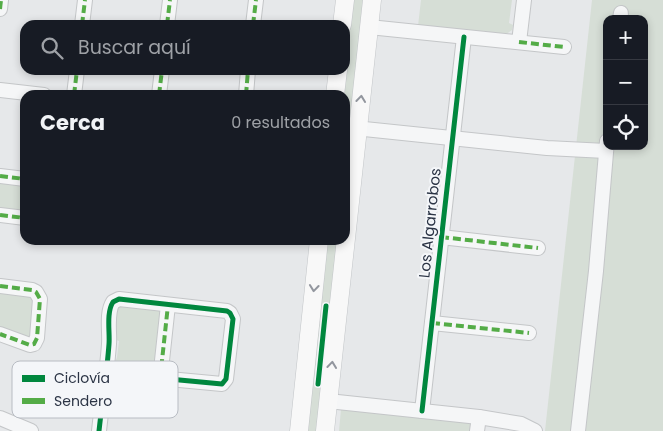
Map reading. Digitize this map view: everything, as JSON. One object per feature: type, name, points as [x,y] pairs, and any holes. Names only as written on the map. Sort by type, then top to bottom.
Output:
[{"type":"main road","points":[[343,20],[345,0]]},
{"type":"main road","points":[[351,128],[372,0]]},
{"type":"main road","points":[[336,90],[337,75]]},
{"type":"main road","points":[[299,431],[318,245]]},
{"type":"main road","points":[[325,431],[341,245]]},
{"type":"street","points":[[0,9],[1,0]]},
{"type":"street","points":[[83,20],[85,0]]},
{"type":"street","points":[[168,20],[170,0]]},
{"type":"street","points":[[254,20],[256,0]]},
{"type":"street","points":[[519,42],[524,0]]},
{"type":"street","points":[[369,27],[564,47]]},
{"type":"street","name":"Los Algarrobos","points":[[422,411],[464,37]]},
{"type":"street","points":[[75,90],[76,75]]},
{"type":"street","points":[[160,90],[161,75]]},
{"type":"street","points":[[246,90],[248,75]]},
{"type":"street","points":[[0,90],[20,92]]},
{"type":"street","points":[[351,128],[547,148],[603,146]]},
{"type":"street","points":[[578,431],[596,271],[606,150]]},
{"type":"street","points":[[0,176],[20,178]]},
{"type":"street","points":[[0,215],[20,217]]},
{"type":"street","points":[[442,237],[538,248]]},
{"type":"street","points":[[0,286],[32,290],[36,292],[40,299],[34,344],[30,345],[0,334]]},
{"type":"street","points":[[107,361],[110,310],[113,302],[119,300],[227,311],[230,313],[233,319],[225,382],[219,385],[178,381]]},
{"type":"street","points":[[162,361],[168,305]]},
{"type":"street","points":[[432,323],[529,334]]},
{"type":"street","points":[[328,401],[422,411],[478,424],[521,424],[535,431]]},
{"type":"street","points":[[0,418],[31,431]]},
{"type":"street","points":[[98,431],[100,418]]},
{"type":"shaded area","points":[[352,0],[366,0],[350,115],[350,90],[342,90],[343,75],[350,75],[350,20]]},
{"type":"shaded area","points":[[421,0],[512,0],[509,23],[513,25],[512,30],[505,35],[418,26]]},
{"type":"shaded area","points":[[592,0],[663,0],[663,431],[545,431]]},
{"type":"shaded area","points":[[0,180],[20,182],[20,215],[0,213]]},
{"type":"shaded area","points":[[325,245],[339,245],[320,431],[305,431]]},
{"type":"shaded area","points":[[0,290],[35,296],[31,339],[0,331]]},
{"type":"shaded area","points":[[116,303],[162,308],[159,361],[116,361],[119,341],[113,339]]},
{"type":"shaded area","points":[[341,409],[467,422],[470,423],[471,431],[339,431]]},
{"type":"marked path","points":[[0,9],[1,0]]},
{"type":"marked path","points":[[83,20],[85,0]]},
{"type":"marked path","points":[[168,20],[170,0]]},
{"type":"marked path","points":[[254,20],[256,0]]},
{"type":"marked path","points":[[519,42],[564,47]]},
{"type":"marked path","points":[[75,90],[76,75]]},
{"type":"marked path","points":[[160,90],[161,75]]},
{"type":"marked path","points":[[246,90],[248,75]]},
{"type":"marked path","points":[[0,176],[20,178]]},
{"type":"marked path","points":[[0,215],[20,217]]},
{"type":"marked path","points":[[441,237],[538,248]]},
{"type":"marked path","points":[[0,286],[32,290],[36,292],[40,299],[37,338],[34,344],[30,345],[0,334]]},
{"type":"marked path","points":[[162,361],[168,305]]},
{"type":"marked path","points":[[432,323],[529,333]]},
{"type":"cycle path","points":[[422,411],[464,37]]},
{"type":"cycle path","points":[[107,361],[111,306],[113,302],[119,299],[227,311],[230,313],[233,319],[226,379],[222,384],[178,380]]},
{"type":"cycle path","points":[[318,384],[326,306]]},
{"type":"cycle path","points":[[99,431],[101,418]]}]
